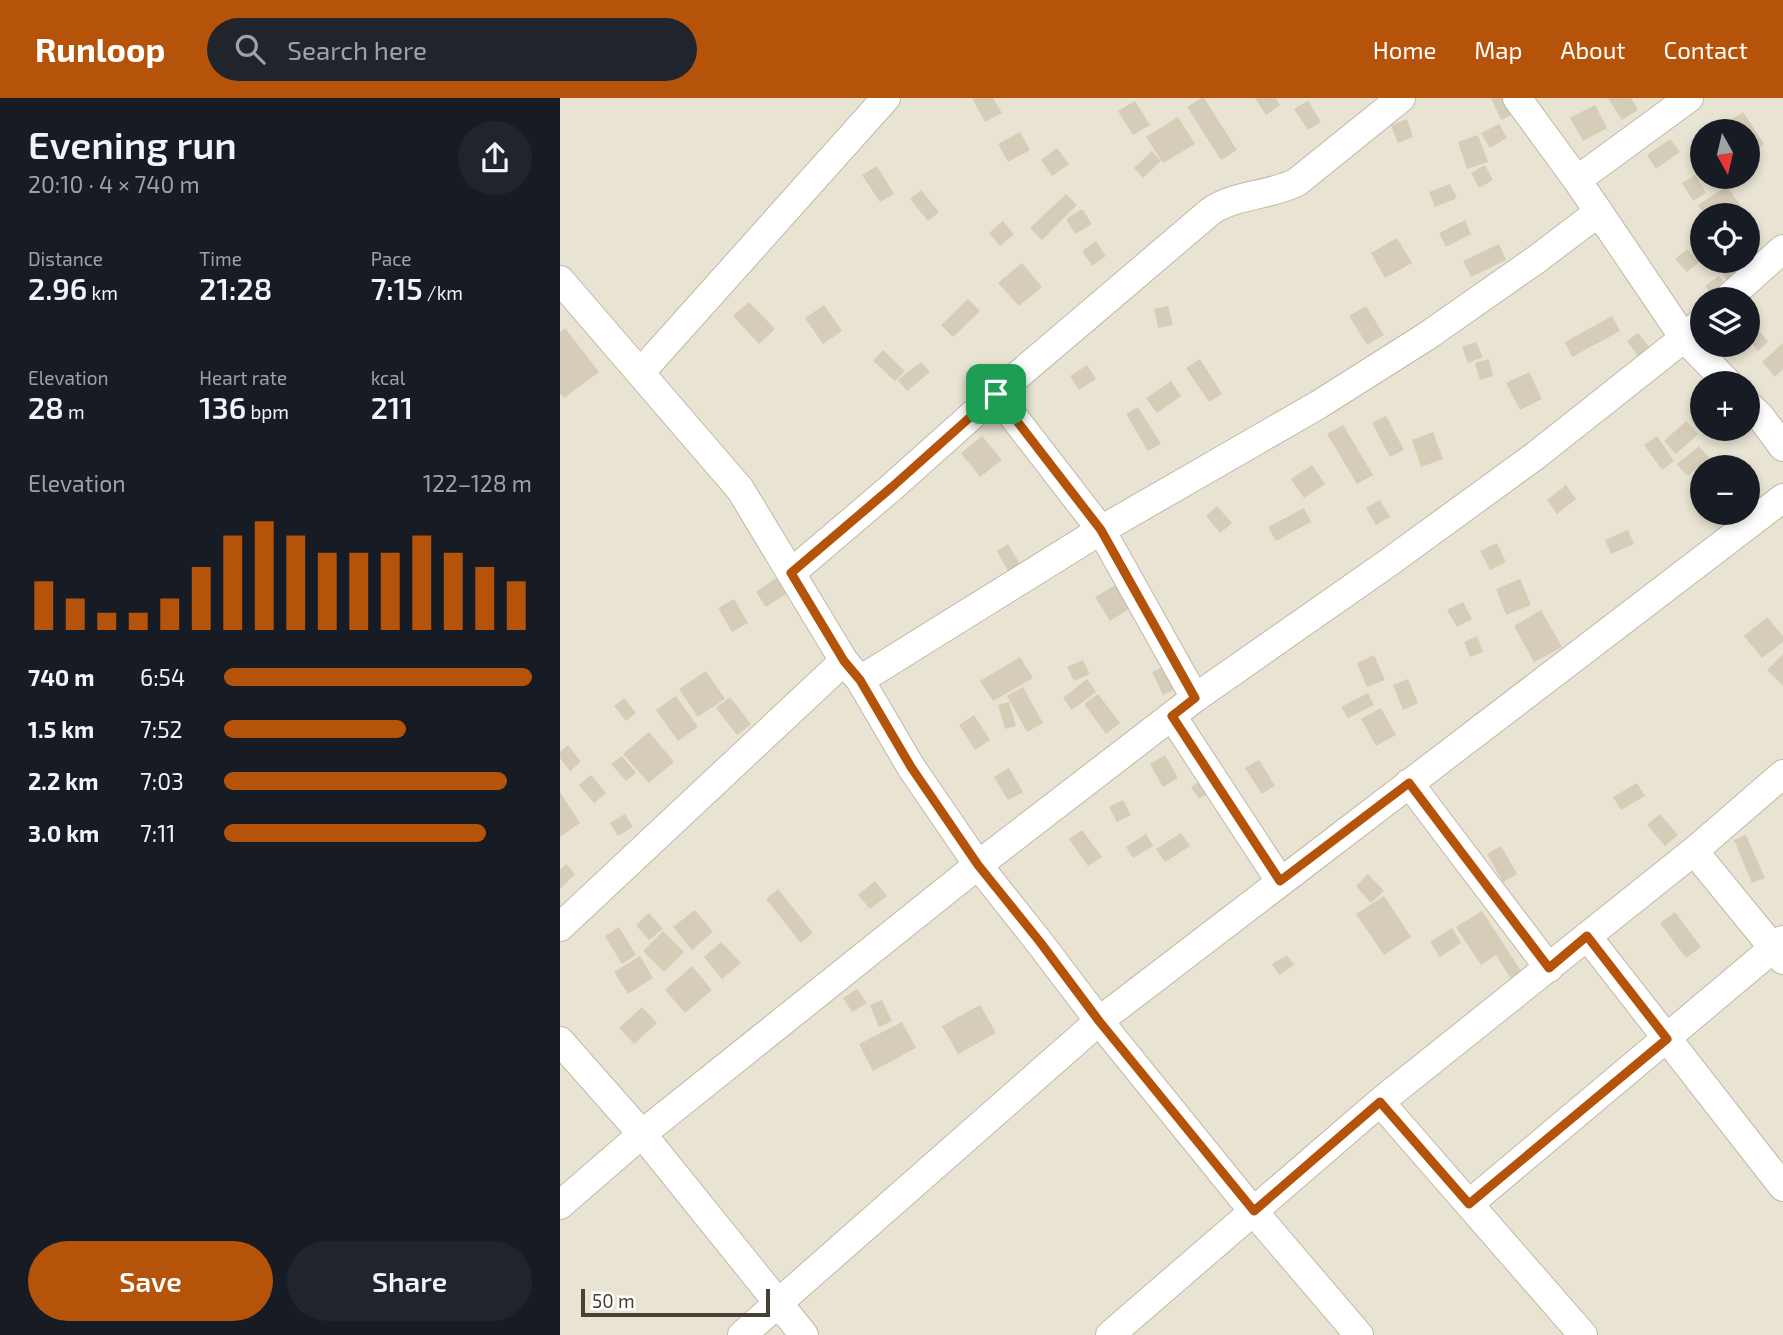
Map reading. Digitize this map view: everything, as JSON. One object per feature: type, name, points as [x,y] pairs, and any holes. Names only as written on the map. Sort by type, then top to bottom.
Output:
[{"type":"street","points":[[640,373],[886,98]]},
{"type":"street","points":[[791,573],[1211,211],[1222,205],[1297,182],[1401,98]]},
{"type":"street","points":[[1517,98],[1599,212],[1690,326]]},
{"type":"street","points":[[1577,180],[1689,98]]},
{"type":"street","points":[[560,927],[852,671],[1318,405],[1427,336],[1599,212]]},
{"type":"street","points":[[1740,287],[1783,249]]},
{"type":"street","points":[[560,281],[740,489],[911,767],[978,865],[1099,1021],[1254,1211],[1346,1331]]},
{"type":"street","points":[[560,1205],[642,1134],[978,865],[1195,698],[1535,456],[1690,332]]},
{"type":"street","points":[[996,394],[1101,530],[1195,698]]},
{"type":"street","points":[[1760,416],[1783,447]]},
{"type":"street","points":[[742,1335],[1099,1021],[1783,498]]},
{"type":"street","points":[[1172,716],[1280,881]]},
{"type":"street","points":[[1110,1335],[1380,1102],[1694,851],[1783,774]]},
{"type":"street","points":[[1409,783],[1549,968]]},
{"type":"street","points":[[1469,1204],[1667,1039],[1780,950],[1694,851]]},
{"type":"street","points":[[1587,936],[1783,1187]]},
{"type":"street","points":[[560,1041],[642,1134],[804,1335]]},
{"type":"street","points":[[1380,1102],[1583,1335]]},
{"type":"shaded area","points":[[560,98],[1783,98],[1783,1335],[560,1335]]},
{"type":"building","points":[[972,98],[993,98],[1002,113],[985,122]]},
{"type":"building","points":[[1204,98],[1237,150],[1221,160],[1187,107]]},
{"type":"building","points":[[1255,98],[1276,98],[1280,105],[1266,115]]},
{"type":"building","points":[[1491,98],[1512,98],[1519,112],[1501,120]]},
{"type":"building","points":[[1608,98],[1631,98],[1638,110],[1622,120]]},
{"type":"building","points":[[1135,101],[1150,125],[1133,135],[1118,111]]},
{"type":"building","points":[[1308,101],[1321,122],[1308,130],[1294,109]]},
{"type":"building","points":[[1595,105],[1607,128],[1583,141],[1570,118]]},
{"type":"building","points":[[1743,112],[1748,119],[1732,119]]},
{"type":"building","points":[[1178,117],[1195,144],[1163,163],[1146,137]]},
{"type":"building","points":[[1407,119],[1413,137],[1398,143],[1391,125]]},
{"type":"building","points":[[1499,124],[1507,138],[1490,148],[1481,133]]},
{"type":"building","points":[[1020,132],[1030,150],[1008,162],[998,144]]},
{"type":"building","points":[[1478,135],[1488,162],[1467,169],[1458,142]]},
{"type":"building","points":[[1670,139],[1680,152],[1656,169],[1647,155]]},
{"type":"building","points":[[1057,148],[1069,164],[1052,176],[1041,160]]},
{"type":"building","points":[[1152,151],[1161,161],[1143,178],[1134,168]]},
{"type":"building","points":[[1485,165],[1493,180],[1479,188],[1471,173]]},
{"type":"building","points":[[877,166],[894,194],[880,202],[862,175]]},
{"type":"building","points":[[1690,178],[1690,189],[1704,189],[1706,193],[1693,201],[1682,183]]},
{"type":"building","points":[[1450,184],[1457,198],[1435,207],[1429,192]]},
{"type":"building","points":[[1722,189],[1729,189],[1739,203],[1701,203]]},
{"type":"building","points":[[921,190],[939,212],[928,221],[910,199]]},
{"type":"building","points":[[1066,194],[1077,205],[1042,240],[1030,228]]},
{"type":"building","points":[[1082,209],[1092,224],[1075,234],[1066,219]]},
{"type":"building","points":[[1465,220],[1471,234],[1446,247],[1439,233]]},
{"type":"building","points":[[1003,221],[1014,234],[1000,246],[989,233]]},
{"type":"building","points":[[1397,238],[1412,263],[1385,278],[1371,253]]},
{"type":"building","points":[[1096,241],[1106,256],[1092,266],[1082,251]]},
{"type":"building","points":[[1499,244],[1506,260],[1471,277],[1463,261]]},
{"type":"building","points":[[1687,249],[1690,252],[1690,270],[1687,272],[1675,259]]},
{"type":"building","points":[[1022,263],[1042,287],[1019,306],[998,283]]},
{"type":"building","points":[[1722,273],[1743,273],[1745,275],[1732,285]]},
{"type":"building","points":[[1719,276],[1727,287],[1706,287]]},
{"type":"building","points":[[968,299],[980,311],[953,337],[941,325]]},
{"type":"building","points":[[749,302],[775,329],[759,344],[733,316]]},
{"type":"building","points":[[824,305],[842,331],[823,344],[805,318]]},
{"type":"building","points":[[1168,306],[1173,325],[1158,328],[1154,309]]},
{"type":"building","points":[[1366,306],[1384,335],[1367,345],[1349,316]]},
{"type":"building","points":[[1612,316],[1620,331],[1572,357],[1565,342]]},
{"type":"building","points":[[565,328],[599,372],[564,398],[560,393],[560,332]]},
{"type":"building","points":[[1760,332],[1768,342],[1760,349]]},
{"type":"building","points":[[1638,333],[1650,348],[1638,356],[1627,341]]},
{"type":"building","points":[[1476,342],[1483,357],[1468,363],[1462,347]]},
{"type":"building","points":[[1783,343],[1783,369],[1775,377],[1762,362]]},
{"type":"building","points":[[883,350],[905,371],[895,381],[873,361]]},
{"type":"building","points":[[1200,359],[1222,394],[1209,402],[1186,368]]},
{"type":"building","points":[[1489,359],[1493,376],[1480,380],[1475,363]]},
{"type":"building","points":[[921,362],[930,372],[907,391],[898,380]]},
{"type":"building","points":[[1087,365],[1096,379],[1079,390],[1070,376]]},
{"type":"building","points":[[1529,372],[1542,399],[1520,410],[1506,383]]},
{"type":"building","points":[[1171,381],[1181,396],[1157,413],[1146,398]]},
{"type":"building","points":[[1138,407],[1161,444],[1148,451],[1126,414]]},
{"type":"building","points":[[1386,416],[1404,450],[1390,457],[1372,423]]},
{"type":"building","points":[[1686,421],[1690,425],[1690,441],[1676,454],[1664,441]]},
{"type":"building","points":[[1343,425],[1373,475],[1357,484],[1327,434]]},
{"type":"building","points":[[1433,432],[1443,459],[1421,467],[1412,440]]},
{"type":"building","points":[[982,436],[1002,460],[980,477],[961,453]]},
{"type":"building","points":[[1657,436],[1674,461],[1662,470],[1644,445]]},
{"type":"building","points":[[1699,446],[1707,455],[1690,455],[1690,474],[1687,476],[1677,464]]},
{"type":"building","points":[[1312,465],[1325,484],[1304,498],[1291,479]]},
{"type":"building","points":[[1566,485],[1576,499],[1557,514],[1547,500]]},
{"type":"building","points":[[1380,500],[1390,517],[1376,525],[1366,508]]},
{"type":"building","points":[[1217,506],[1232,523],[1220,533],[1206,516]]},
{"type":"building","points":[[1304,508],[1311,522],[1276,541],[1268,527]]},
{"type":"building","points":[[1628,530],[1634,544],[1611,554],[1605,540]]},
{"type":"building","points":[[1497,543],[1506,562],[1490,570],[1480,551]]},
{"type":"building","points":[[1008,544],[1021,566],[1009,573],[997,551]]},
{"type":"building","points":[[782,574],[792,590],[766,607],[756,592]]},
{"type":"building","points":[[1520,579],[1531,605],[1506,615],[1496,589]]},
{"type":"building","points":[[1121,582],[1135,605],[1110,621],[1095,597]]},
{"type":"building","points":[[734,599],[748,623],[732,632],[718,608]]},
{"type":"building","points":[[1463,602],[1472,619],[1457,627],[1447,610]]},
{"type":"building","points":[[1541,610],[1562,647],[1534,662],[1514,626]]},
{"type":"building","points":[[1767,617],[1783,636],[1783,642],[1762,658],[1744,636]]},
{"type":"building","points":[[1477,636],[1483,652],[1470,657],[1464,642]]},
{"type":"building","points":[[1783,654],[1783,686],[1767,670]]},
{"type":"building","points":[[1374,655],[1385,680],[1367,687],[1357,663]]},
{"type":"building","points":[[1020,657],[1033,678],[993,701],[980,681]]},
{"type":"building","points":[[1083,660],[1090,674],[1074,681],[1067,667]]},
{"type":"building","points":[[1168,664],[1179,687],[1163,695],[1152,672]]},
{"type":"building","points":[[706,671],[725,699],[698,717],[679,689]]},
{"type":"building","points":[[1087,679],[1096,692],[1072,710],[1063,698]]},
{"type":"building","points":[[1408,679],[1418,703],[1403,710],[1393,685]]},
{"type":"building","points":[[1023,687],[1043,723],[1027,732],[1007,696]]},
{"type":"building","points":[[1368,693],[1374,705],[1348,718],[1341,707]]},
{"type":"building","points":[[1098,694],[1120,723],[1106,734],[1084,704]]},
{"type":"building","points":[[676,696],[698,727],[678,741],[656,710]]},
{"type":"building","points":[[730,697],[751,724],[737,735],[716,708]]},
{"type":"building","points":[[624,698],[636,713],[626,721],[614,706]]},
{"type":"building","points":[[1009,702],[1016,726],[1005,729],[998,705]]},
{"type":"building","points":[[1381,708],[1396,735],[1376,746],[1361,719]]},
{"type":"building","points":[[974,715],[990,740],[975,750],[959,725]]},
{"type":"building","points":[[649,732],[674,762],[649,783],[623,754]]},
{"type":"building","points":[[568,745],[581,762],[570,771],[560,758],[560,752]]},
{"type":"building","points":[[1165,755],[1178,778],[1163,787],[1150,764]]},
{"type":"building","points":[[622,756],[636,773],[626,781],[611,764]]},
{"type":"building","points":[[1259,760],[1275,786],[1262,794],[1245,768]]},
{"type":"building","points":[[1009,768],[1023,792],[1008,800],[994,777]]},
{"type":"building","points":[[1220,768],[1229,780],[1199,799],[1191,787]]},
{"type":"building","points":[[591,775],[606,793],[594,803],[579,785]]},
{"type":"building","points":[[1637,783],[1645,796],[1621,810],[1613,797]]},
{"type":"building","points":[[560,792],[580,823],[560,837]]},
{"type":"building","points":[[1123,800],[1131,815],[1117,822],[1109,807]]},
{"type":"building","points":[[625,814],[633,827],[618,836],[610,823]]},
{"type":"building","points":[[1660,814],[1678,835],[1665,846],[1647,825]]},
{"type":"building","points":[[1082,830],[1102,857],[1088,866],[1069,839]]},
{"type":"building","points":[[1181,833],[1190,846],[1165,862],[1156,849]]},
{"type":"building","points":[[1146,834],[1153,846],[1133,858],[1126,847]]},
{"type":"building","points":[[1746,835],[1765,878],[1752,883],[1734,840]]},
{"type":"building","points":[[1501,846],[1517,874],[1503,882],[1487,854]]},
{"type":"building","points":[[566,864],[575,874],[560,889],[560,870]]},
{"type":"building","points":[[1368,874],[1384,891],[1371,903],[1356,886]]},
{"type":"building","points":[[875,881],[887,896],[870,909],[858,895]]},
{"type":"building","points":[[778,889],[813,933],[801,943],[766,899]]},
{"type":"building","points":[[1384,896],[1411,937],[1384,955],[1356,914]]},
{"type":"building","points":[[695,910],[713,932],[692,950],[673,927]]},
{"type":"building","points":[[1482,911],[1529,983],[1518,990],[1496,955],[1481,965],[1456,927]]},
{"type":"building","points":[[1675,912],[1701,947],[1686,958],[1660,923]]},
{"type":"building","points":[[649,913],[663,929],[649,940],[636,925]]},
{"type":"building","points":[[619,927],[636,955],[622,964],[605,936]]},
{"type":"building","points":[[1452,928],[1461,943],[1440,957],[1430,942]]},
{"type":"building","points":[[663,931],[684,952],[664,972],[643,951]]},
{"type":"building","points":[[721,942],[741,963],[722,979],[704,957]]},
{"type":"building","points":[[1287,955],[1294,965],[1279,975],[1272,964]]},
{"type":"building","points":[[640,956],[653,978],[628,994],[614,972]]},
{"type":"building","points":[[692,966],[712,990],[685,1013],[665,990]]},
{"type":"building","points":[[857,989],[867,1003],[852,1012],[843,998]]},
{"type":"building","points":[[882,1000],[892,1021],[879,1027],[870,1005]]},
{"type":"building","points":[[980,1005],[996,1033],[958,1054],[942,1026]]},
{"type":"building","points":[[642,1007],[657,1023],[634,1044],[619,1028]]},
{"type":"building","points":[[902,1022],[916,1048],[873,1071],[859,1044]]},
{"type":"route","points":[[996,394],[1101,530],[1195,698],[1172,716],[1280,881],[1409,783],[1549,968],[1587,936],[1667,1039],[1469,1204],[1380,1102],[1254,1211],[1099,1021],[978,865],[911,767],[860,680],[844,661],[791,573],[996,394]]}]
